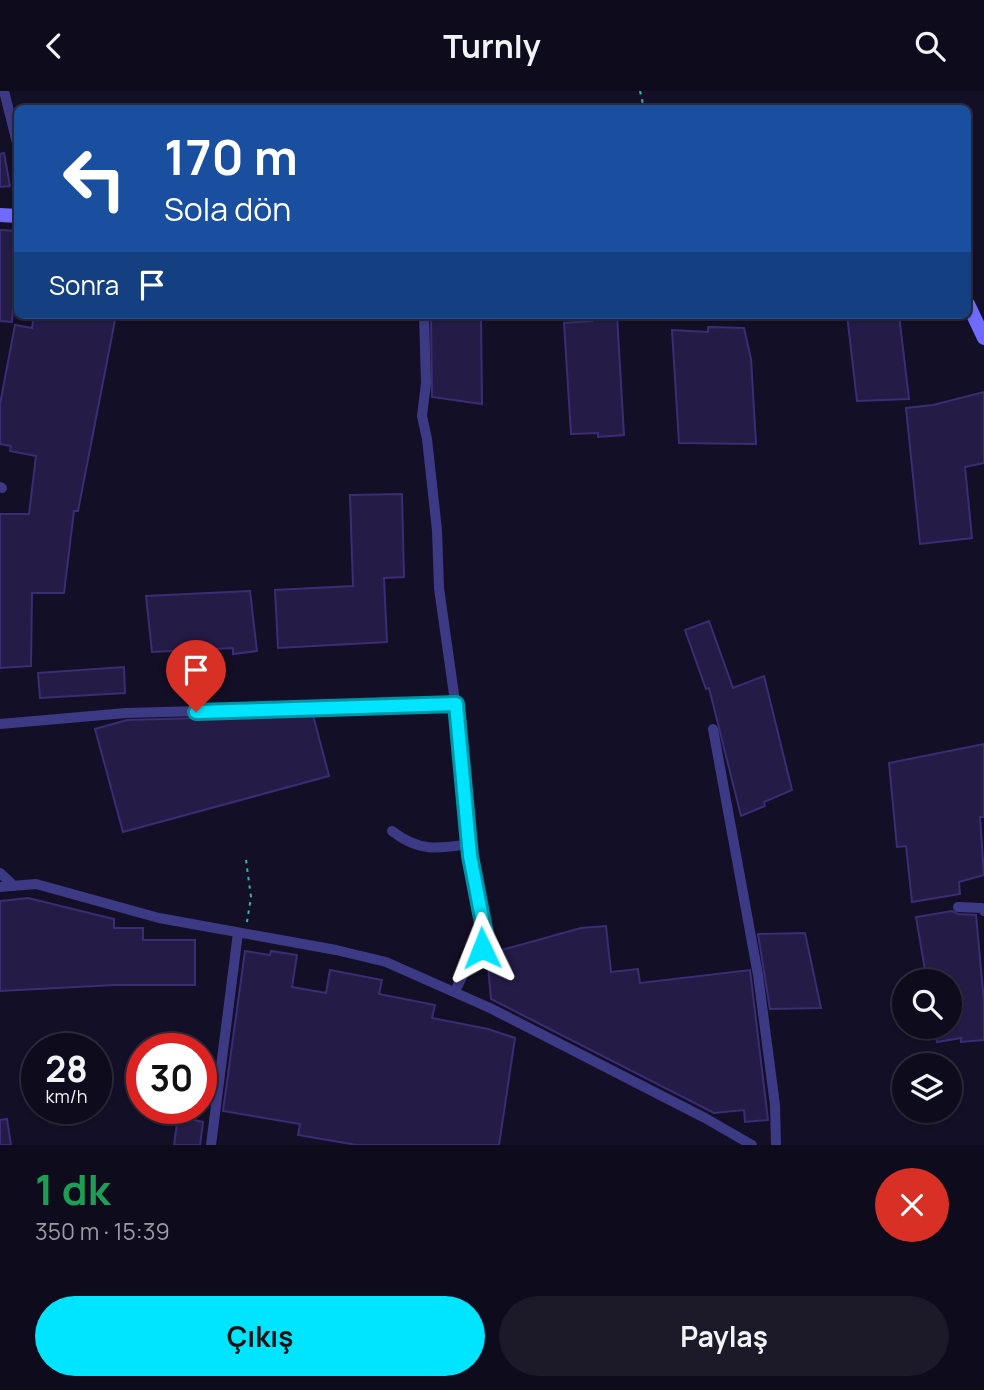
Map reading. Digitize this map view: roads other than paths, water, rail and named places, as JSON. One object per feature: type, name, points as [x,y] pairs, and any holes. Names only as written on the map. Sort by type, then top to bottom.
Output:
[{"type":"street","points":[[4,91],[14,131]]},
{"type":"street","points":[[971,310],[984,338]]},
{"type":"street","points":[[424,319],[426,383],[422,416],[435,517],[439,588],[456,704],[470,844],[485,934],[482,948],[454,992]]},
{"type":"street","points":[[0,724],[126,713],[456,704]]},
{"type":"street","points":[[713,729],[758,975],[775,1105],[776,1145]]},
{"type":"street","points":[[392,831],[405,841],[425,849],[470,844]]},
{"type":"street","points":[[0,873],[14,886]]},
{"type":"street","points":[[0,887],[36,884],[159,918],[386,962],[454,992],[705,1118],[752,1145]]},
{"type":"street","points":[[958,907],[973,906],[984,911]]},
{"type":"street","points":[[211,1145],[242,933]]}]
